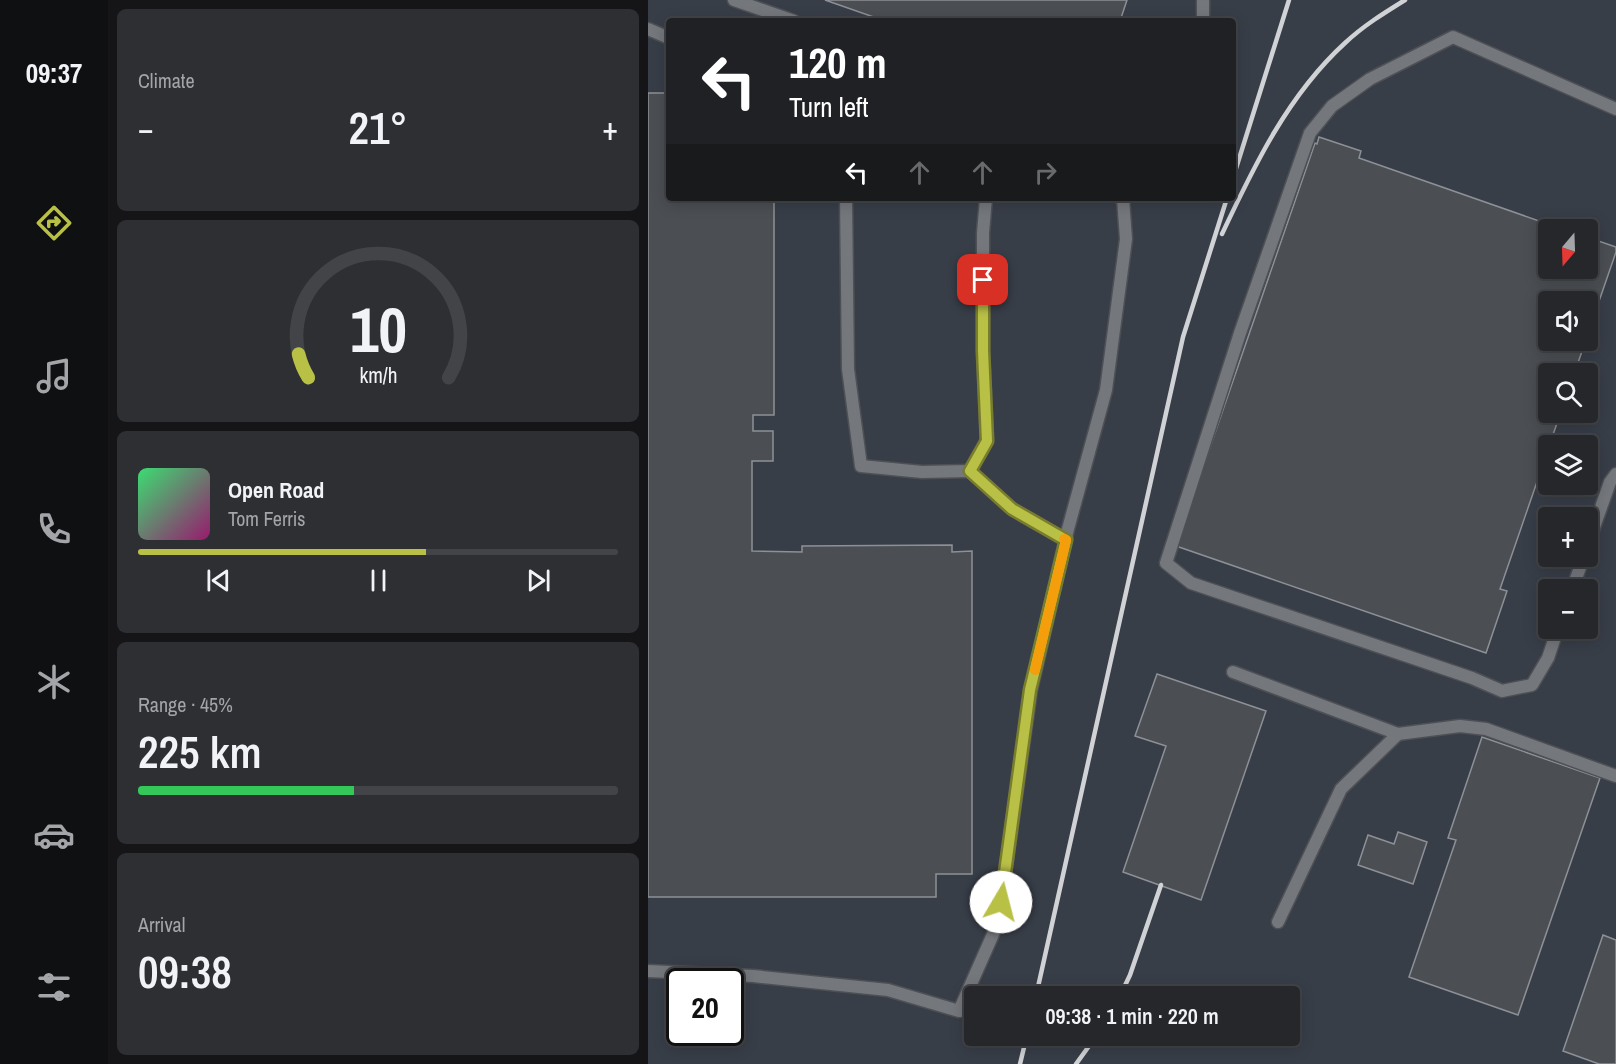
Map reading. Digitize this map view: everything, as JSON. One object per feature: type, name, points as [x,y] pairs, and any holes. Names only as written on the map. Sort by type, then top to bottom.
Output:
[{"type":"lane","points":[[734,0],[785,18]]},
{"type":"lane","points":[[1203,0],[1203,18]]},
{"type":"lane","points":[[648,29],[666,37]]},
{"type":"lane","points":[[1554,639],[1548,658],[1532,685],[1502,691],[1472,678],[1191,583],[1166,562],[1240,333],[1310,133],[1332,106],[1370,80],[1453,37],[1616,109]]},
{"type":"lane","points":[[846,201],[849,369],[861,466],[922,472],[970,471],[1012,509],[1066,540]]},
{"type":"lane","points":[[970,471],[987,441],[983,351],[983,233],[986,201]]},
{"type":"lane","points":[[648,971],[753,976],[888,990],[959,1011],[998,923],[1030,690],[1066,540],[1106,390],[1126,239],[1123,201]]},
{"type":"lane","points":[[1598,515],[1610,482],[1616,474]]},
{"type":"lane","points":[[1233,672],[1398,734],[1460,726],[1486,729],[1616,776]]},
{"type":"lane","points":[[1278,922],[1341,789],[1398,734]]},
{"type":"shaded area","points":[[648,0],[1616,0],[1616,1064],[648,1064]]},
{"type":"building","points":[[825,0],[1127,0],[1121,18],[876,18]]},
{"type":"building","points":[[648,93],[666,93],[666,201],[774,201],[774,415],[753,415],[753,431],[773,431],[773,461],[752,461],[752,551],[802,552],[802,546],[952,545],[952,552],[972,551],[972,874],[936,874],[936,897],[648,897]]},
{"type":"building","points":[[1319,137],[1361,151],[1359,158],[1538,221],[1538,279],[1598,279],[1598,241],[1616,247],[1598,304],[1598,291],[1538,291],[1538,351],[1582,351],[1578,363],[1538,363],[1538,423],[1557,423],[1553,435],[1538,435],[1538,479],[1500,589],[1507,591],[1486,653],[1176,546],[1315,143],[1317,144]]},
{"type":"building","points":[[1157,674],[1266,711],[1201,900],[1123,872],[1166,746],[1135,736]]},
{"type":"building","points":[[1482,737],[1600,778],[1518,1015],[1409,977],[1456,840],[1448,838]]},
{"type":"building","points":[[1398,832],[1427,842],[1413,884],[1358,865],[1368,835],[1394,844]]},
{"type":"building","points":[[1603,935],[1616,940],[1616,1064],[1599,1064],[1563,1051]]},
{"type":"railway","points":[[1236,168],[1289,0]]},
{"type":"railway","points":[[1222,234],[1274,132],[1306,85],[1352,37],[1405,0]]},
{"type":"railway","points":[[1038,986],[1183,337],[1226,201]]},
{"type":"railway","points":[[1125,986],[1161,885]]},
{"type":"railway","points":[[1020,1064],[1024,1046]]},
{"type":"railway","points":[[1076,1064],[1089,1046]]},
{"type":"slow traffic","points":[[1035,670],[1066,540],[1064,539]]},
{"type":"route","points":[[983,280],[987,441],[970,471],[1012,509],[1066,540],[1030,690],[1001,902]]}]
